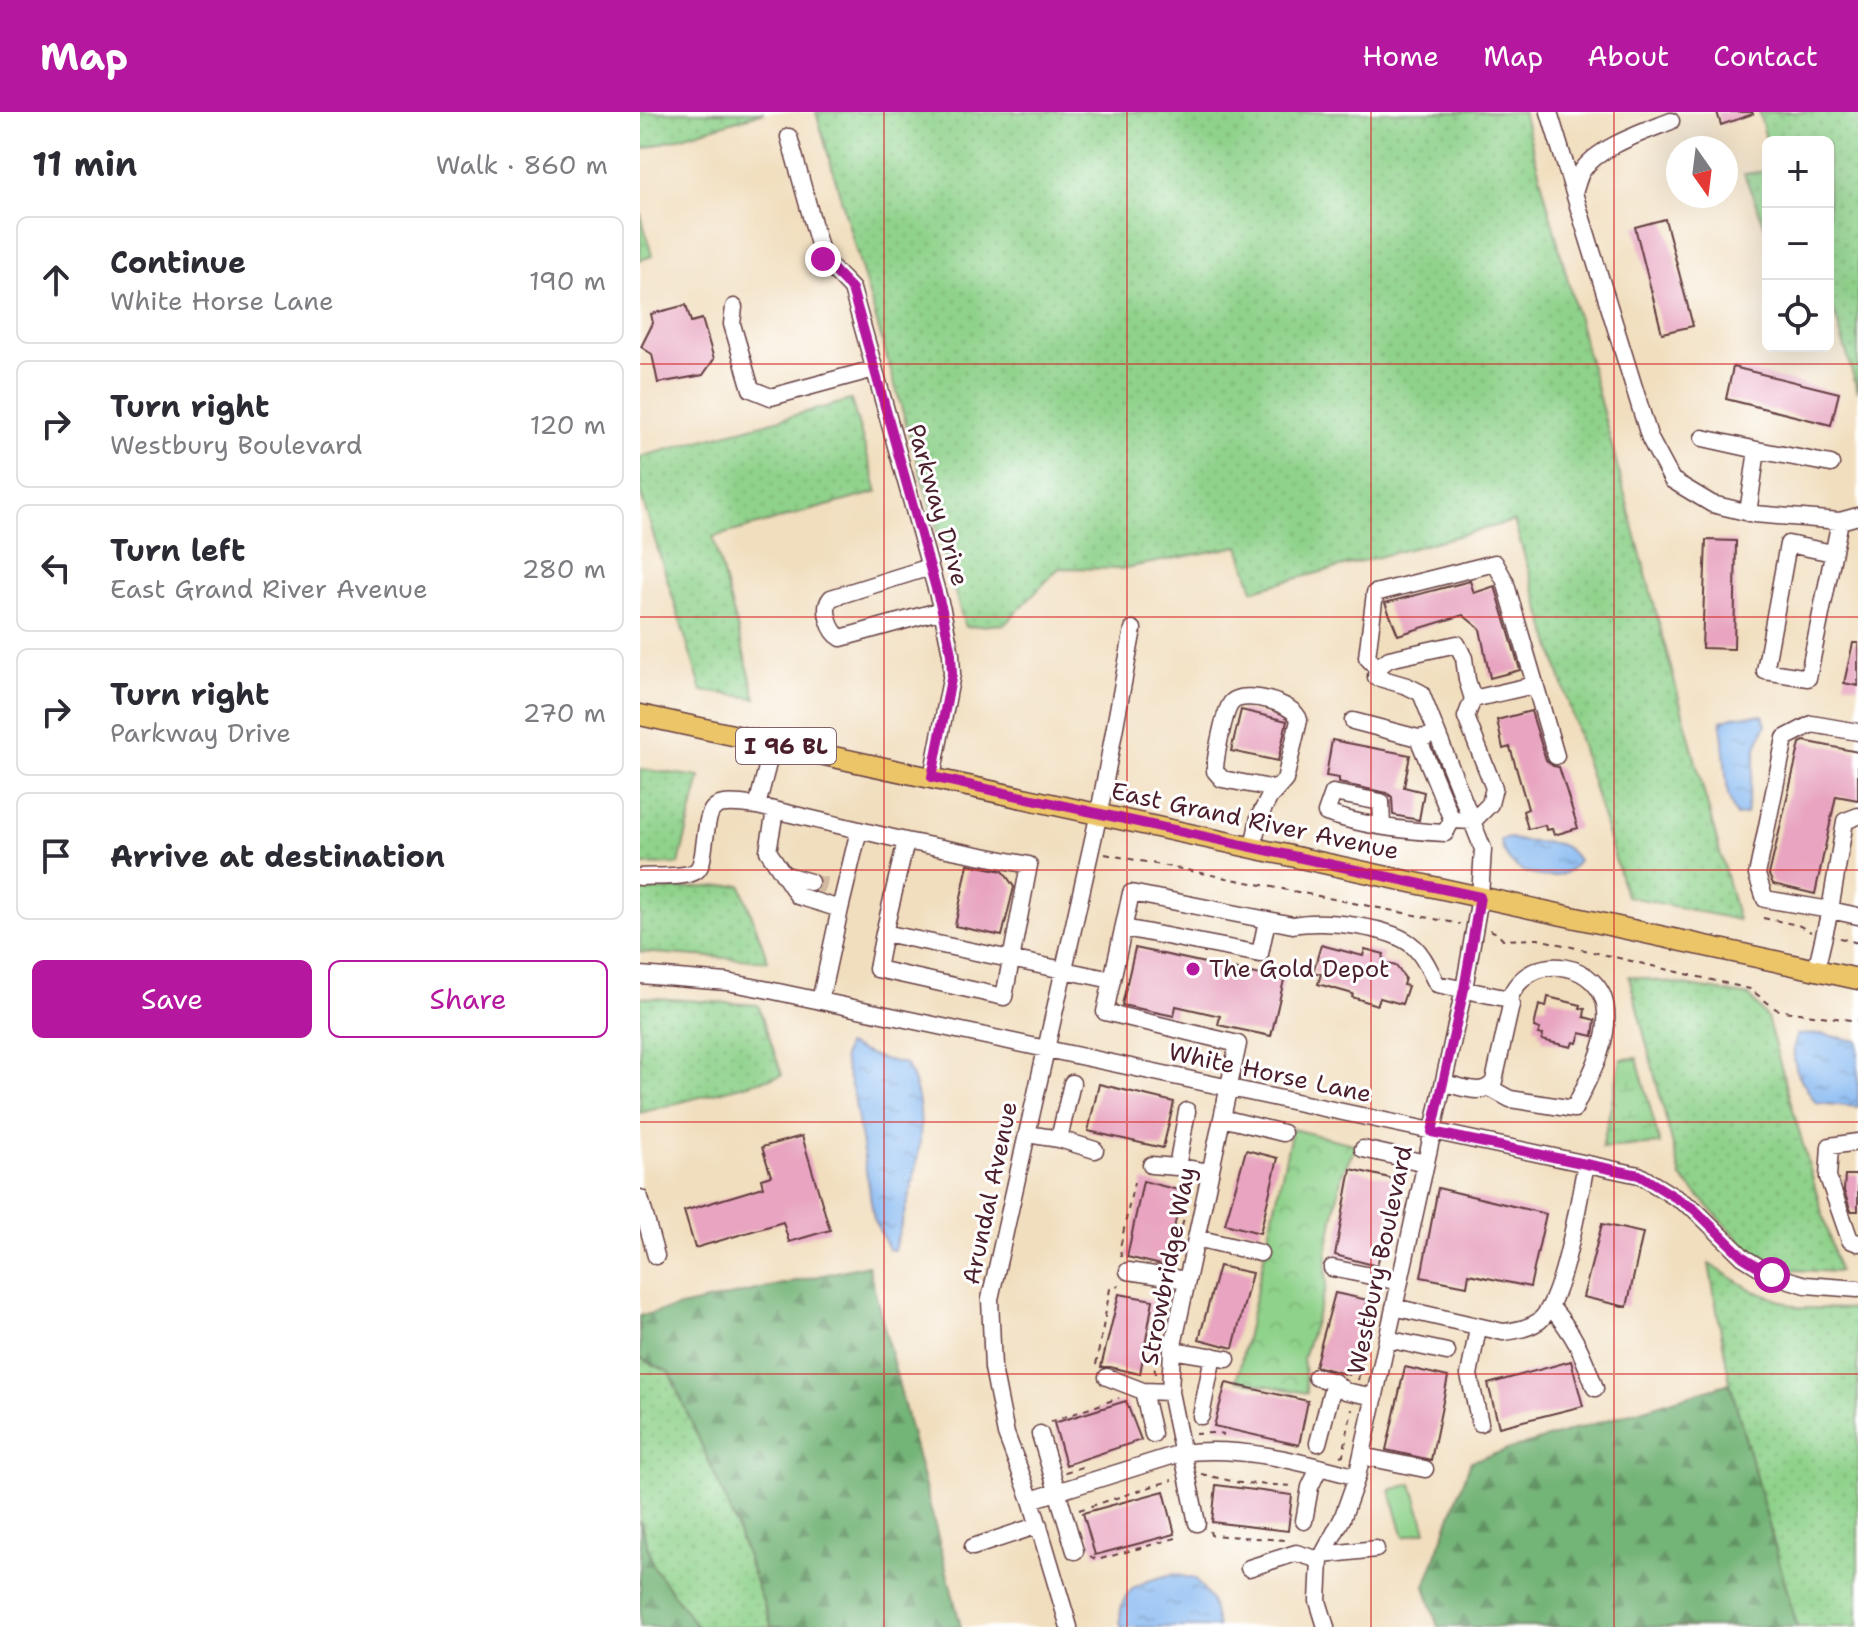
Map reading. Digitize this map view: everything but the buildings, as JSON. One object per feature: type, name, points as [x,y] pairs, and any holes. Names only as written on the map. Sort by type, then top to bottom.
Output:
[{"type":"main road","name":"East Grand River Avenue","points":[[640,715],[1858,979]]},
{"type":"street","points":[[1549,112],[1645,424],[1672,480],[1712,504],[1748,513],[1840,521],[1858,516]]},
{"type":"street","points":[[1575,190],[1582,172],[1597,156],[1671,121]]},
{"type":"street","name":"Parkway Drive","points":[[789,137],[823,259],[852,289],[942,610],[952,674],[932,777]]},
{"type":"street","points":[[734,307],[732,324],[751,389],[771,397],[874,369]]},
{"type":"street","points":[[1703,438],[1831,464]]},
{"type":"street","points":[[1748,513],[1757,450]]},
{"type":"street","points":[[1833,553],[1788,544],[1765,671],[1808,678],[1840,521]]},
{"type":"street","points":[[1452,820],[1473,821],[1490,804],[1494,788],[1466,717],[1473,699],[1464,658],[1457,644],[1389,659],[1377,668],[1367,657],[1375,593],[1495,563],[1505,581],[1556,756]]},
{"type":"street","points":[[930,567],[831,598],[826,603],[826,609],[834,633],[841,638],[942,610]]},
{"type":"street","name":"Arundal Avenue","points":[[1069,1627],[1031,1500],[1006,1434],[993,1368],[990,1299],[1091,851],[1133,629]]},
{"type":"street","name":"Westbury Boulevard","points":[[1326,1627],[1318,1601],[1321,1558],[1342,1519],[1362,1456],[1464,989],[1480,897],[1483,844],[1421,693],[1376,677],[1377,668]]},
{"type":"street","points":[[1473,699],[1534,685]]},
{"type":"street","points":[[1253,848],[1259,817],[1271,792],[1276,789],[1285,780],[1299,720],[1298,713],[1289,706],[1249,697],[1237,699],[1228,707],[1215,771],[1229,781],[1276,789]]},
{"type":"street","points":[[1353,721],[1418,738],[1439,736]]},
{"type":"street","points":[[1858,732],[1812,724],[1785,738],[1757,875],[1765,899],[1858,916]]},
{"type":"street","points":[[1418,738],[1452,820]]},
{"type":"street","points":[[757,806],[773,744]]},
{"type":"street","points":[[640,877],[697,871],[710,811],[716,804],[727,802],[1029,865],[1004,997],[877,969],[906,841]]},
{"type":"street","points":[[775,811],[768,851],[783,874],[798,896],[840,909]]},
{"type":"street","points":[[1816,970],[1845,821],[1858,816]]},
{"type":"street","points":[[1382,826],[1405,831],[1445,833],[1452,820]]},
{"type":"street","points":[[820,1001],[840,909],[837,888],[859,830]]},
{"type":"street","points":[[783,874],[810,882]]},
{"type":"street","points":[[884,933],[1112,980],[1131,893],[1293,925],[1309,921],[1331,922],[1398,936],[1421,955],[1437,984],[1506,998],[1511,1005],[1490,1088],[1483,1091],[1444,1083]]},
{"type":"street","points":[[1124,928],[1260,954],[1267,920]]},
{"type":"street","points":[[1490,1088],[1510,1099],[1574,1109],[1598,1057],[1606,1030],[1606,1007],[1597,986],[1574,970],[1550,965],[1531,971],[1515,984],[1506,998]]},
{"type":"street","name":"White Horse Lane","points":[[640,975],[727,982],[1639,1175],[1694,1209],[1743,1257],[1772,1275],[1806,1285],[1858,1289]]},
{"type":"street","name":"Strowbridge Way","points":[[1112,980],[1105,1012],[1238,1044],[1196,1238],[1179,1279],[1172,1350],[1170,1392],[1181,1453],[1203,1525]]},
{"type":"street","points":[[1059,1139],[1072,1083]]},
{"type":"street","points":[[1177,1167],[1187,1111]]},
{"type":"street","points":[[1222,1118],[1283,1133]]},
{"type":"street","points":[[1027,1134],[1059,1139],[1095,1150]]},
{"type":"street","points":[[1858,1142],[1830,1146],[1828,1177],[1850,1240],[1858,1243]]},
{"type":"street","points":[[1363,1149],[1426,1163]]},
{"type":"street","points":[[1394,1307],[1503,1332],[1520,1330],[1540,1320],[1550,1306],[1570,1242],[1586,1164]]},
{"type":"street","points":[[1151,1165],[1210,1172]]},
{"type":"street","points":[[640,1198],[656,1256]]},
{"type":"street","points":[[1196,1238],[1260,1253]]},
{"type":"street","points":[[1125,1264],[1179,1279]]},
{"type":"street","points":[[1332,1268],[1400,1282]]},
{"type":"street","points":[[1550,1306],[1581,1348],[1595,1388]]},
{"type":"street","points":[[1478,1328],[1469,1375],[1480,1423]]},
{"type":"street","points":[[1387,1339],[1447,1352]]},
{"type":"street","points":[[1172,1350],[1220,1357],[1201,1416]]},
{"type":"street","points":[[1101,1372],[1143,1391],[1170,1392]]},
{"type":"street","points":[[1316,1377],[1334,1382],[1345,1391],[1375,1397]]},
{"type":"street","points":[[1318,1443],[1334,1382]]},
{"type":"street","points":[[1143,1391],[1153,1434]]},
{"type":"street","points":[[1044,1430],[1057,1484],[1082,1553]]},
{"type":"street","points":[[1031,1500],[1057,1484],[1181,1453],[1205,1450],[1325,1463],[1357,1477]]},
{"type":"street","points":[[1362,1456],[1425,1469]]},
{"type":"street","points":[[1304,1521],[1310,1487],[1325,1463]]},
{"type":"street","points":[[973,1547],[1039,1525]]},
{"type":"street","points":[[1249,1568],[1296,1553],[1321,1558],[1376,1549]]},
{"type":"path","points":[[1091,851],[1460,924]]},
{"type":"path","points":[[1763,918],[1798,925],[1812,933]]},
{"type":"path","points":[[1489,930],[1503,940],[1538,939],[1750,989],[1776,1009],[1784,1011],[1858,1021]]},
{"type":"path","points":[[1837,937],[1858,943]]},
{"type":"path","points":[[1125,1264],[1120,1248],[1134,1182]]},
{"type":"path","points":[[1179,1279],[1188,1200]]},
{"type":"path","points":[[1101,1372],[1110,1289],[1119,1286]]},
{"type":"path","points":[[1325,1463],[1343,1455],[1376,1292]]},
{"type":"path","points":[[1044,1430],[1052,1419],[1123,1396]]},
{"type":"path","points":[[1190,1435],[1214,1433],[1228,1436]]},
{"type":"path","points":[[1057,1484],[1091,1465]]},
{"type":"path","points":[[1078,1511],[1194,1473],[1240,1483],[1300,1487]]},
{"type":"path","points":[[1203,1525],[1211,1535],[1286,1540],[1293,1536]]},
{"type":"path","points":[[1082,1553],[1097,1560],[1176,1538]]},
{"type":"green space","points":[[640,112],[764,112],[640,150]]},
{"type":"green space","points":[[816,112],[1523,112],[1738,920],[1626,896],[1514,521],[1253,590],[1239,546],[1120,569],[1059,568],[1005,624],[965,627]]},
{"type":"green space","points":[[1759,112],[1858,112],[1858,392],[1834,311],[1834,136],[1765,136]]},
{"type":"green space","points":[[1762,172],[1762,219],[1744,174]]},
{"type":"green space","points":[[640,212],[652,256],[640,260]]},
{"type":"green space","points":[[851,400],[878,492],[713,537],[756,698],[702,691],[640,492],[640,457]]},
{"type":"green space","points":[[640,769],[700,777],[679,864],[640,865]]},
{"type":"green space","points":[[741,885],[768,961],[640,952],[640,891]]},
{"type":"green space","points":[[1629,976],[1750,996],[1767,1018],[1839,1272],[1793,1270],[1750,1251],[1681,1177]]},
{"type":"green space","points":[[640,997],[758,1005],[782,1075],[640,1113]]},
{"type":"green space","points":[[1637,1058],[1660,1144],[1602,1148],[1621,1059]]},
{"type":"green space","points":[[1292,1129],[1357,1145],[1342,1173],[1327,1251],[1326,1287],[1303,1358],[1307,1393],[1237,1380]]},
{"type":"green space","points":[[1709,1264],[1754,1291],[1800,1308],[1858,1309],[1858,1627],[1797,1627],[1730,1383]]},
{"type":"green space","points":[[868,1265],[961,1627],[772,1627],[727,1502],[669,1372],[640,1358],[640,1316]]},
{"type":"green space","points":[[640,1358],[669,1372],[727,1502],[772,1627],[697,1627],[653,1566],[640,1520]]},
{"type":"green space","points":[[1730,1383],[1797,1627],[1438,1627],[1425,1586],[1471,1461]]},
{"type":"green space","points":[[1412,1484],[1426,1531],[1404,1537],[1390,1490]]},
{"type":"green space","points":[[640,1521],[653,1566],[697,1627],[640,1627]]},
{"type":"water","points":[[1763,715],[1766,725],[1757,744],[1746,814],[1736,816],[1728,795],[1721,721],[1736,716]]},
{"type":"water","points":[[1510,838],[1555,843],[1571,851],[1578,860],[1570,870],[1560,875],[1534,875],[1512,863],[1504,852],[1501,840]]},
{"type":"water","points":[[1822,1034],[1858,1041],[1858,1107],[1816,1103],[1801,1079],[1794,1054],[1797,1035]]},
{"type":"water","points":[[846,1045],[905,1064],[915,1086],[920,1109],[918,1156],[894,1250],[889,1249],[874,1220],[854,1096],[843,1058]]},
{"type":"water","points":[[1173,1574],[1195,1579],[1211,1600],[1218,1627],[1121,1627],[1120,1614],[1127,1595],[1141,1584]]},
{"type":"tunnel","points":[[810,882],[829,886]]},
{"type":"place","name":"The Gold Depot","points":[[1193,969]]},
{"type":"route","points":[[823,259],[852,289],[942,610],[952,674],[932,777],[1480,897],[1464,989],[1432,1132],[1639,1175],[1694,1209],[1743,1257],[1772,1275]]}]
